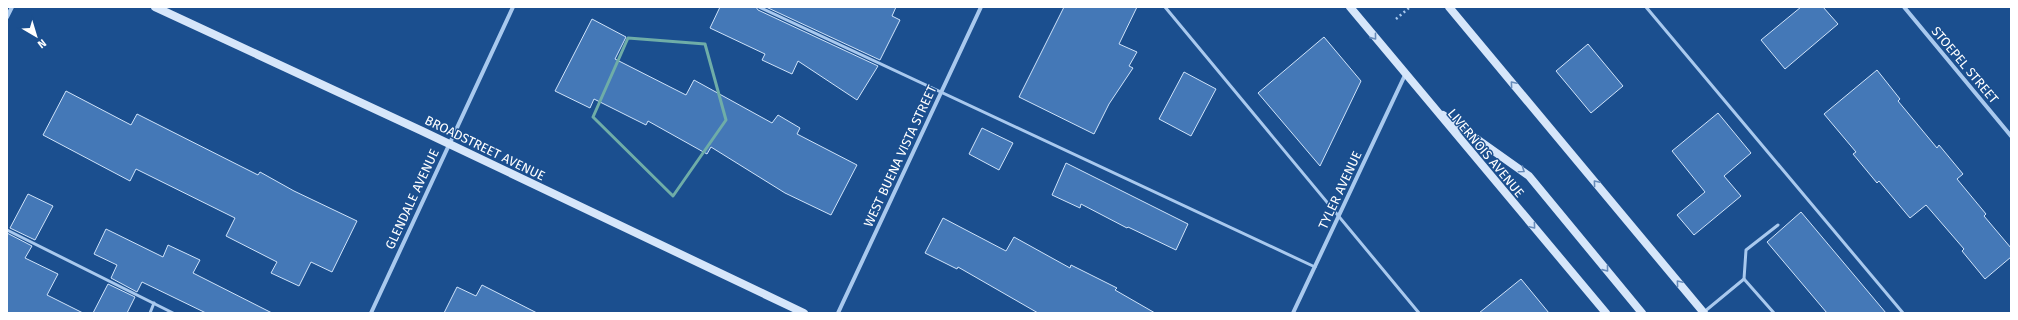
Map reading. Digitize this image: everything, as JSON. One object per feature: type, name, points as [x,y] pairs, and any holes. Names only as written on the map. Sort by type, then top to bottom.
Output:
[{"type":"main road","name":"BROADSTREET AVENUE","points":[[155,7],[449,144],[804,313]]},
{"type":"main road","name":"LIVERNOIS AVENUE","points":[[1350,7],[1405,75],[1606,313]]},
{"type":"main road","points":[[1449,7],[1704,313]]},
{"type":"main road","points":[[1433,108],[1529,176],[1642,313]]},
{"type":"street","points":[[7,17],[12,7]]},
{"type":"street","name":"GLENDALE AVENUE","points":[[371,313],[513,7]]},
{"type":"street","name":"WEST BUENA VISTA STREET","points":[[838,313],[981,7]]},
{"type":"street","name":"STOEPEL STREET","points":[[1904,7],[2011,136]]},
{"type":"street","name":"TYLER AVENUE","points":[[1293,313],[1405,75]]},
{"type":"lane","points":[[759,7],[940,93],[1315,267]]},
{"type":"lane","points":[[1165,7],[1419,313]]},
{"type":"lane","points":[[1646,7],[1903,313]]},
{"type":"lane","points":[[1774,313],[1744,279],[1746,250],[1778,225]]},
{"type":"lane","points":[[7,230],[173,313]]},
{"type":"lane","points":[[1704,313],[1744,279]]},
{"type":"lane","points":[[150,313],[154,304]]},
{"type":"path","points":[[1396,19],[1410,7]]},
{"type":"highlighted area","points":[[628,38],[705,44],[726,120],[673,196],[593,117]]},
{"type":"building","points":[[720,7],[756,7],[758,10],[878,66],[857,100],[798,61],[792,74],[762,60],[765,54],[710,28]]},
{"type":"building","points":[[766,7],[896,7],[892,16],[900,20],[880,60]]},
{"type":"building","points":[[1064,7],[1137,7],[1119,44],[1137,52],[1129,66],[1133,68],[1109,104],[1094,134],[1019,97]]},
{"type":"building","points":[[1801,7],[1823,7],[1838,24],[1785,69],[1761,40]]},
{"type":"building","points":[[592,19],[626,37],[615,59],[686,95],[694,80],[772,123],[778,115],[800,128],[797,134],[857,165],[831,215],[785,193],[711,147],[707,154],[648,121],[646,125],[594,99],[590,108],[555,91]]},
{"type":"building","points":[[1324,37],[1361,81],[1320,166],[1258,93]]},
{"type":"building","points":[[1588,44],[1623,86],[1591,113],[1556,71]]},
{"type":"building","points":[[1877,70],[1900,99],[1898,101],[1937,148],[1939,145],[1963,174],[1957,179],[1986,214],[1984,216],[2011,248],[2011,257],[1985,279],[1962,251],[1964,249],[1926,205],[1910,218],[1879,181],[1877,183],[1853,154],[1856,152],[1824,114]]},
{"type":"building","points":[[1184,72],[1216,89],[1191,136],[1159,119]]},
{"type":"building","points":[[66,91],[131,125],[137,114],[258,175],[260,172],[294,191],[357,221],[332,272],[311,262],[299,286],[271,273],[277,262],[226,236],[235,218],[136,169],[130,181],[43,135]]},
{"type":"building","points":[[1718,113],[1751,153],[1724,176],[1741,196],[1694,235],[1677,215],[1705,192],[1672,151]]},
{"type":"building","points":[[982,128],[1013,143],[999,170],[969,154]]},
{"type":"building","points":[[1066,163],[1188,224],[1176,250],[1128,227],[1127,228],[1081,204],[1080,208],[1052,195]]},
{"type":"building","points":[[28,194],[53,206],[35,240],[10,228]]},
{"type":"building","points":[[1801,212],[1886,313],[1827,313],[1767,242]]},
{"type":"building","points":[[943,218],[1006,251],[1014,237],[1070,268],[1071,265],[1117,288],[1115,290],[1155,313],[1038,313],[958,267],[957,269],[925,253]]},
{"type":"building","points":[[106,229],[163,257],[168,245],[200,260],[193,273],[272,313],[206,313],[142,282],[137,292],[111,278],[117,265],[94,254]]},
{"type":"building","points":[[7,233],[32,246],[25,258],[58,274],[47,295],[83,313],[7,313]]},
{"type":"building","points":[[1521,279],[1549,313],[1479,313]]},
{"type":"building","points":[[108,284],[135,297],[127,313],[93,313]]},
{"type":"building","points":[[482,285],[537,313],[444,313],[457,287],[476,296]]}]
